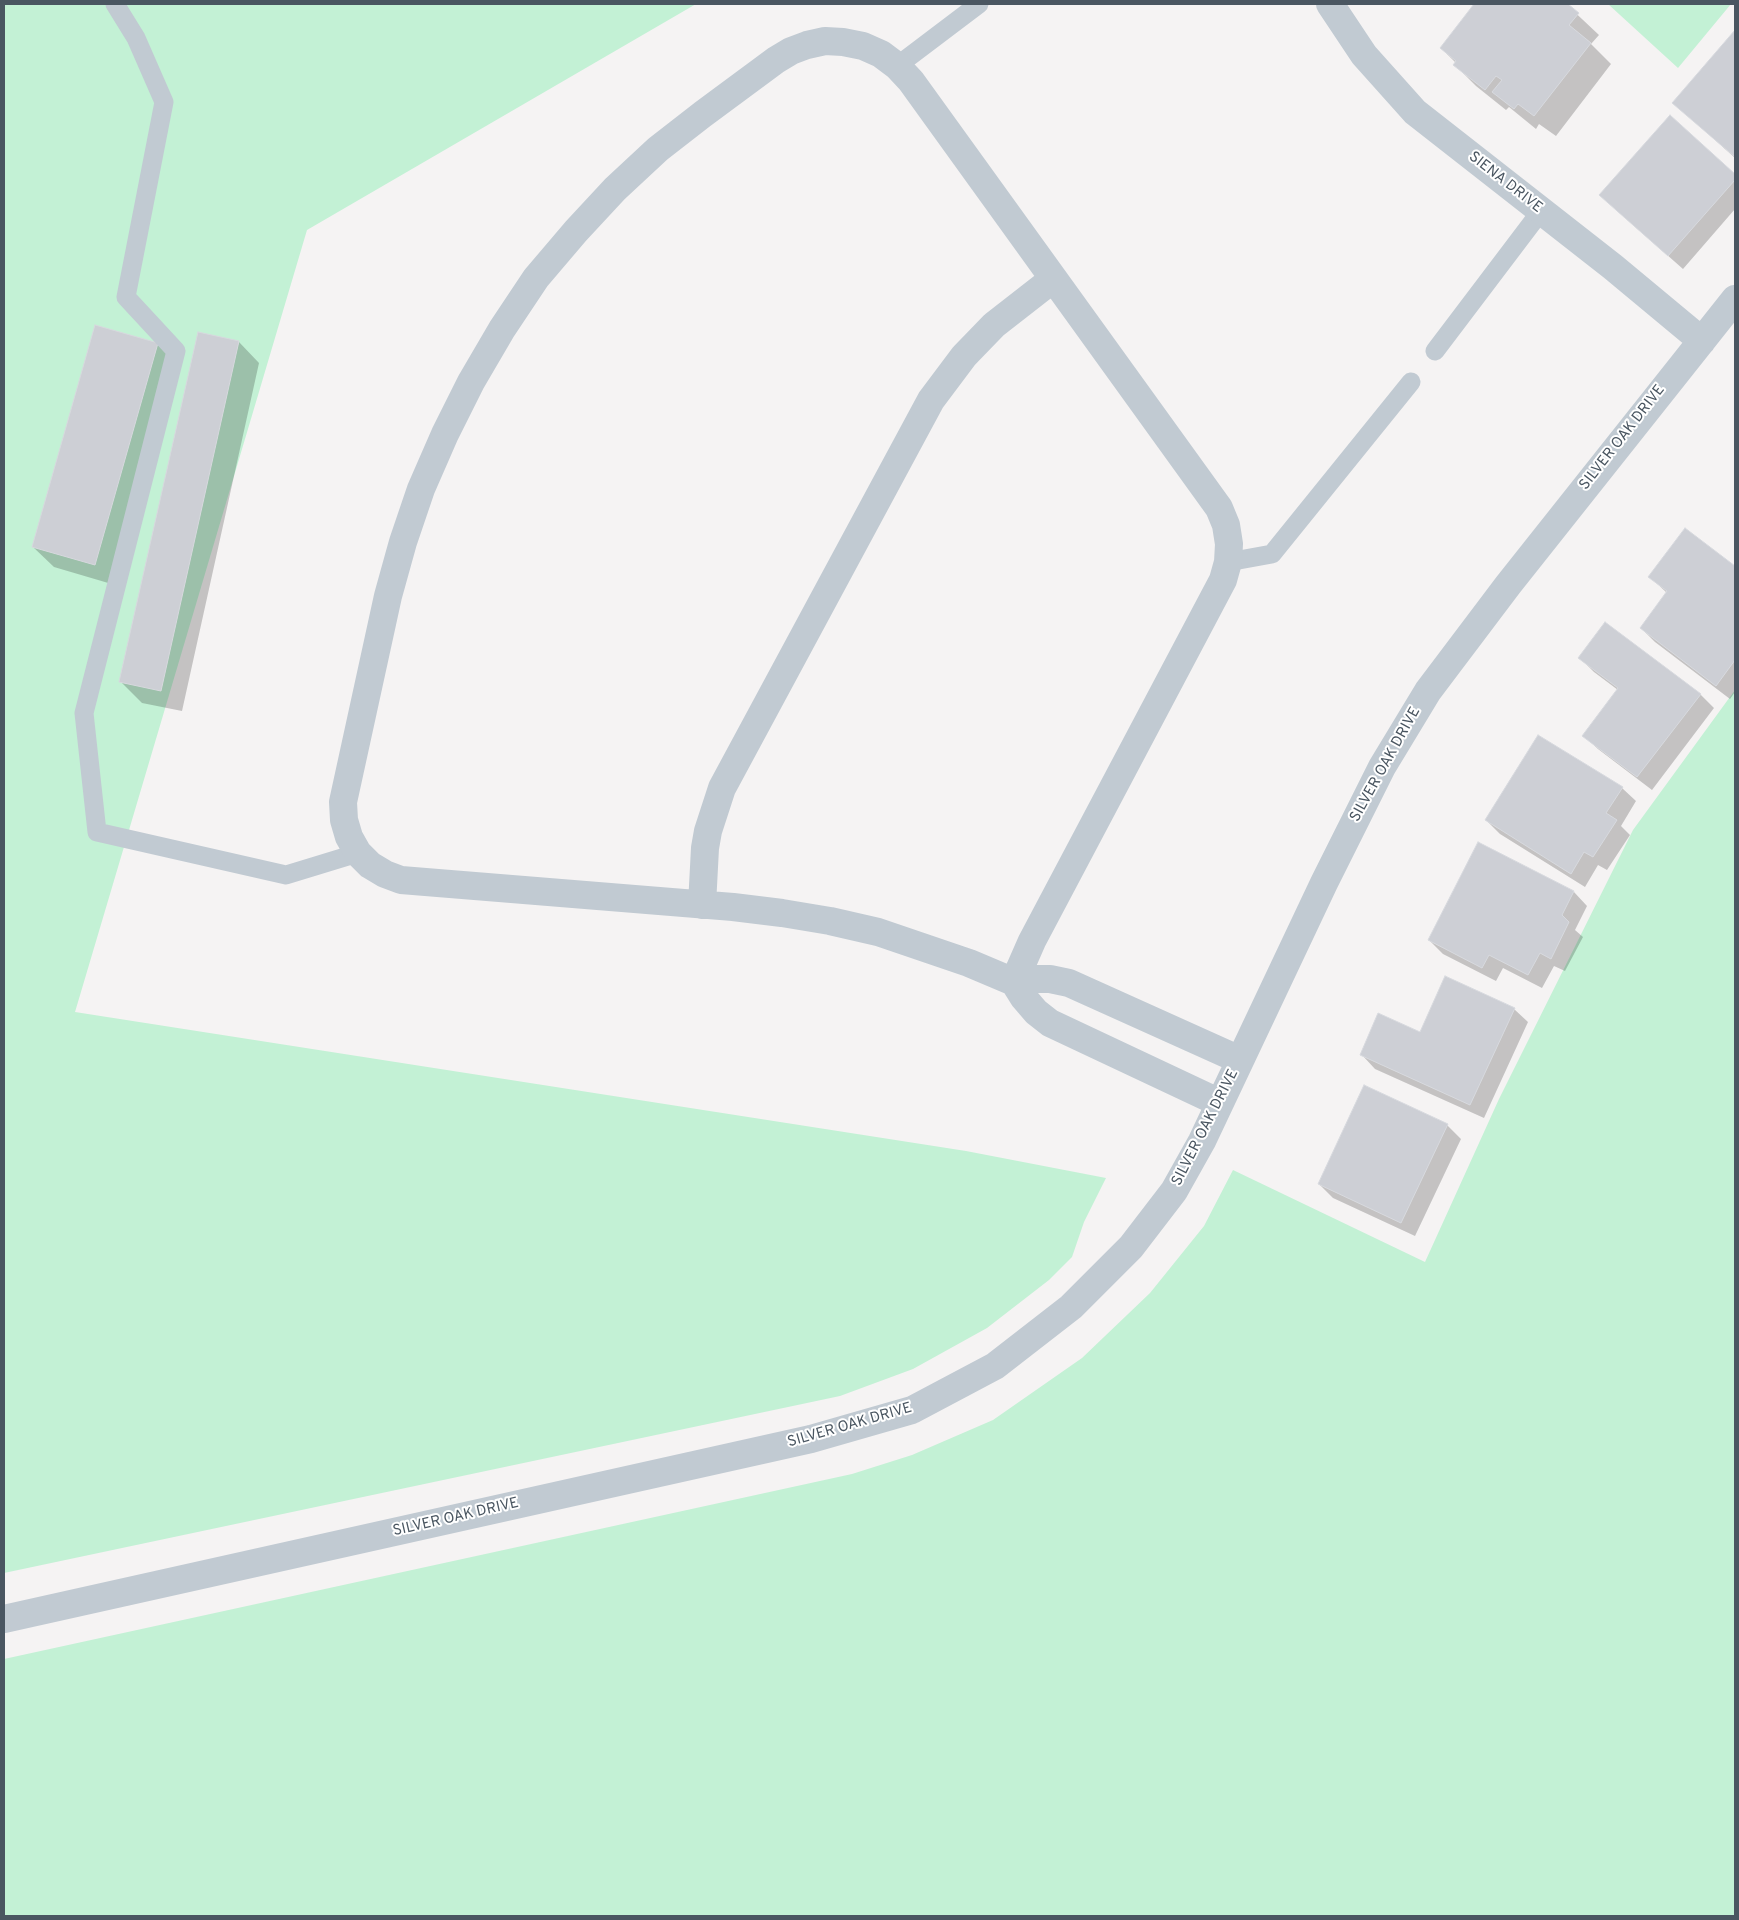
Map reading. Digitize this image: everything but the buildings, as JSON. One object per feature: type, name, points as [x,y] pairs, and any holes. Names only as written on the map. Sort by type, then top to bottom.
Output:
[{"type":"street","name":"SIENA DRIVE","points":[[1330,4],[1364,55],[1415,112],[1613,267],[1702,341]]},
{"type":"street","points":[[1014,982],[1032,941],[1223,580],[1228,562],[1229,544],[1226,525],[1219,508],[911,81],[897,66],[881,54],[863,46],[825,41],[791,51],[776,60],[658,149],[615,189],[536,278],[471,382],[445,434],[421,489],[388,596],[343,802],[344,820],[349,837],[358,853],[370,865],[385,874],[401,880],[782,913],[878,932],[969,963],[1014,982],[1041,979],[1069,983],[1240,1060]]},
{"type":"street","points":[[702,905],[705,848],[708,830],[722,788],[931,400],[964,356],[994,325],[1053,279]]},
{"type":"street","name":"SILVER OAK DRIVE","points":[[4,1619],[811,1439],[912,1410],[995,1366],[1071,1308],[1131,1247],[1174,1191],[1202,1141],[1320,892],[1382,767],[1428,691],[1508,585],[1735,299]]},
{"type":"street","points":[[1014,982],[1036,1012],[1050,1023],[1220,1103]]},
{"type":"lane","points":[[115,4],[136,38],[164,102],[126,296],[176,351],[84,713],[97,832],[286,875],[358,853]]},
{"type":"lane","points":[[897,66],[979,4]]},
{"type":"lane","points":[[1435,351],[1541,211]]},
{"type":"lane","points":[[1228,562],[1272,554],[1411,382]]},
{"type":"green space","points":[[4,4],[696,4],[307,230],[75,1012],[966,1151],[1106,1178],[1084,1222],[1072,1257],[1049,1280],[987,1328],[913,1369],[840,1396],[4,1573]]},
{"type":"green space","points":[[1608,4],[1731,4],[1678,68]]},
{"type":"green space","points":[[1735,690],[1735,1916],[4,1916],[4,1659],[852,1474],[912,1455],[993,1420],[1082,1358],[1150,1293],[1204,1226],[1233,1170],[1425,1262],[1499,1099],[1633,830]]}]
